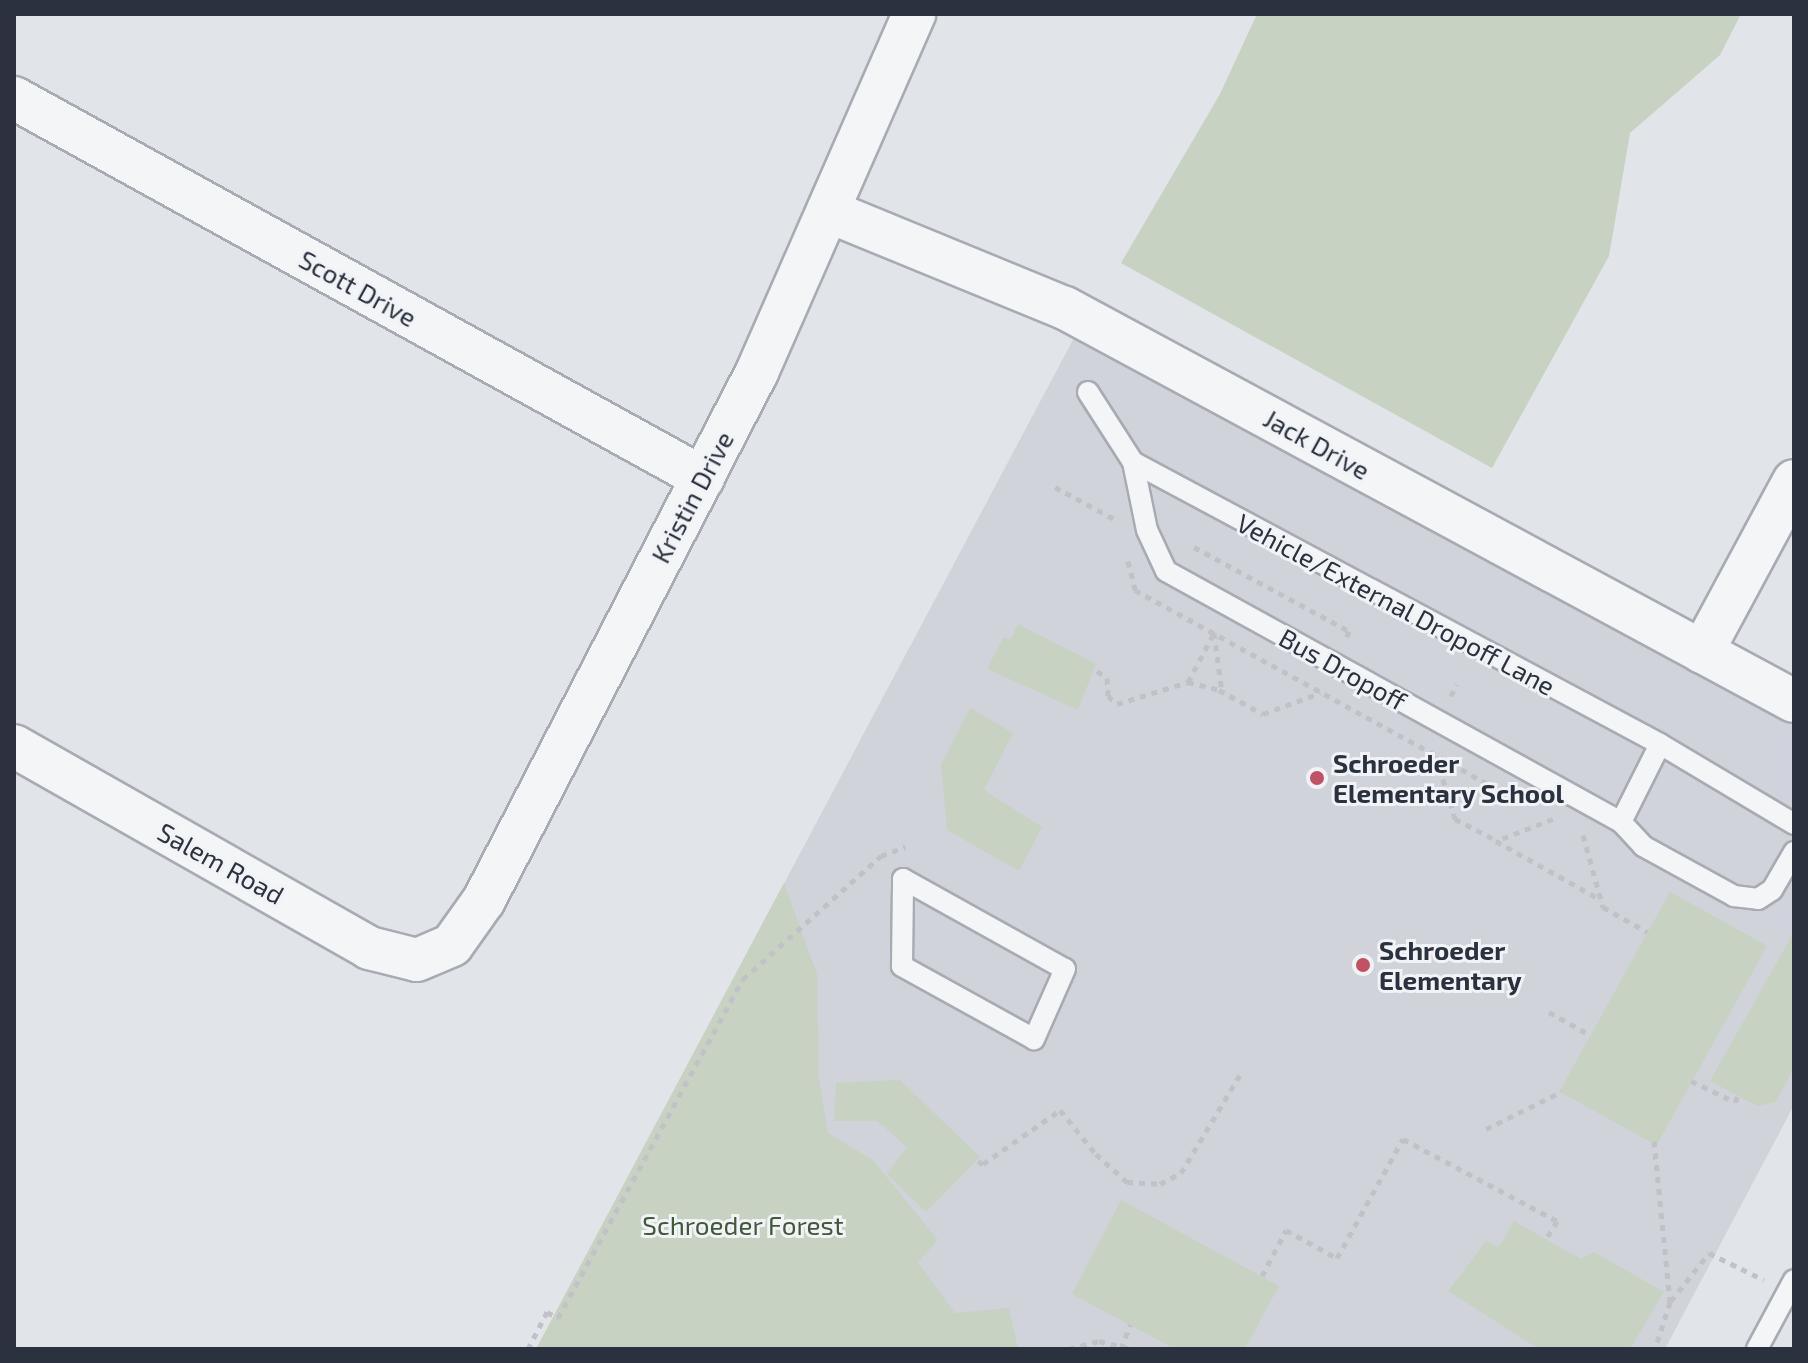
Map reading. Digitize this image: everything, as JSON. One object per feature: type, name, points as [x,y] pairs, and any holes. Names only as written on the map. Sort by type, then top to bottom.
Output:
[{"type":"street","name":"Kristin Drive","points":[[434,956],[467,930],[484,900],[703,478],[757,372],[914,14]]},
{"type":"street","name":"Scott Drive","points":[[14,98],[703,478]]},
{"type":"street","name":"Jack Drive","points":[[828,211],[1065,308],[1794,701]]},
{"type":"street","points":[[1702,652],[1794,481]]},
{"type":"street","name":"Salem Road","points":[[14,746],[369,948],[402,960],[434,956]]},
{"type":"lane","points":[[1088,392],[1133,462]]},
{"type":"lane","name":"Vehicle/External Dropoff Lane","points":[[1133,462],[1660,744],[1794,824]]},
{"type":"lane","name":"Bus Dropoff","points":[[1133,462],[1147,530],[1166,571],[1621,822],[1643,846],[1734,896],[1758,899],[1772,890],[1794,852]]},
{"type":"lane","points":[[1621,822],[1660,744]]},
{"type":"lane","points":[[903,879],[1065,969],[1034,1039],[902,966],[903,879]]},
{"type":"lane","points":[[1757,1349],[1790,1288]]},
{"type":"path","points":[[1194,547],[1349,631],[1341,651]]},
{"type":"path","points":[[1188,682],[1214,633],[1222,692]]},
{"type":"path","points":[[1097,671],[1107,678],[1108,696],[1117,704],[1188,682],[1222,692],[1263,714],[1321,693]]},
{"type":"path","points":[[1436,756],[1455,819],[1601,900]]},
{"type":"path","points":[[1499,842],[1553,819]]},
{"type":"path","points":[[528,1349],[547,1312],[558,1318],[743,979],[881,856],[905,847]]},
{"type":"path","points":[[1549,1012],[1590,1035]]},
{"type":"path","points":[[978,1161],[983,1164],[1060,1110],[1096,1154],[1127,1182],[1160,1184],[1181,1173],[1243,1070]]},
{"type":"path","points":[[1691,1081],[1735,1102],[1738,1096]]},
{"type":"path","points":[[1486,1129],[1561,1092]]},
{"type":"path","points":[[1262,1276],[1286,1230],[1337,1258],[1403,1139],[1557,1221],[1546,1239]]},
{"type":"path","points":[[1654,1141],[1670,1302]]},
{"type":"path","points":[[1655,1349],[1670,1302],[1709,1253],[1790,1288]]},
{"type":"path","points":[[1122,1347],[1130,1325]]},
{"type":"path","points":[[1069,1349],[1099,1341],[1130,1349]]},
{"type":"shaded area","name":"Schroeder Elementary School","points":[[1083,321],[1794,705],[1794,1105],[1665,1349],[571,1349],[544,1335]]},
{"type":"green space","points":[[1257,14],[1741,14],[1720,55],[1630,133],[1609,256],[1492,468],[1121,263],[1220,94]]},
{"type":"green space","points":[[1018,624],[1096,664],[1078,710],[987,669],[1003,638],[1011,639]]},
{"type":"green space","points":[[970,708],[1013,733],[984,790],[1042,827],[1019,871],[947,830],[941,765]]},
{"type":"green space","name":"Schroeder Forest","points":[[784,883],[817,974],[819,1080],[828,1133],[873,1160],[938,1240],[918,1262],[955,1313],[1009,1308],[1018,1349],[536,1349]]},
{"type":"green space","points":[[1670,892],[1767,946],[1657,1145],[1559,1091]]},
{"type":"green space","points":[[1794,932],[1794,1067],[1776,1102],[1757,1106],[1710,1081]]},
{"type":"green space","points":[[900,1080],[980,1157],[926,1212],[887,1174],[907,1147],[877,1121],[834,1121],[836,1083]]},
{"type":"green space","points":[[1121,1200],[1279,1286],[1245,1349],[1175,1349],[1072,1294]]},
{"type":"green space","points":[[1514,1221],[1581,1259],[1594,1252],[1664,1292],[1630,1349],[1539,1349],[1448,1291],[1486,1241],[1499,1247]]},
{"type":"place","name":"Schroeder Elementary School","points":[[1317,778]]},
{"type":"place","name":"Schroeder Elementary","points":[[1363,965]]}]
